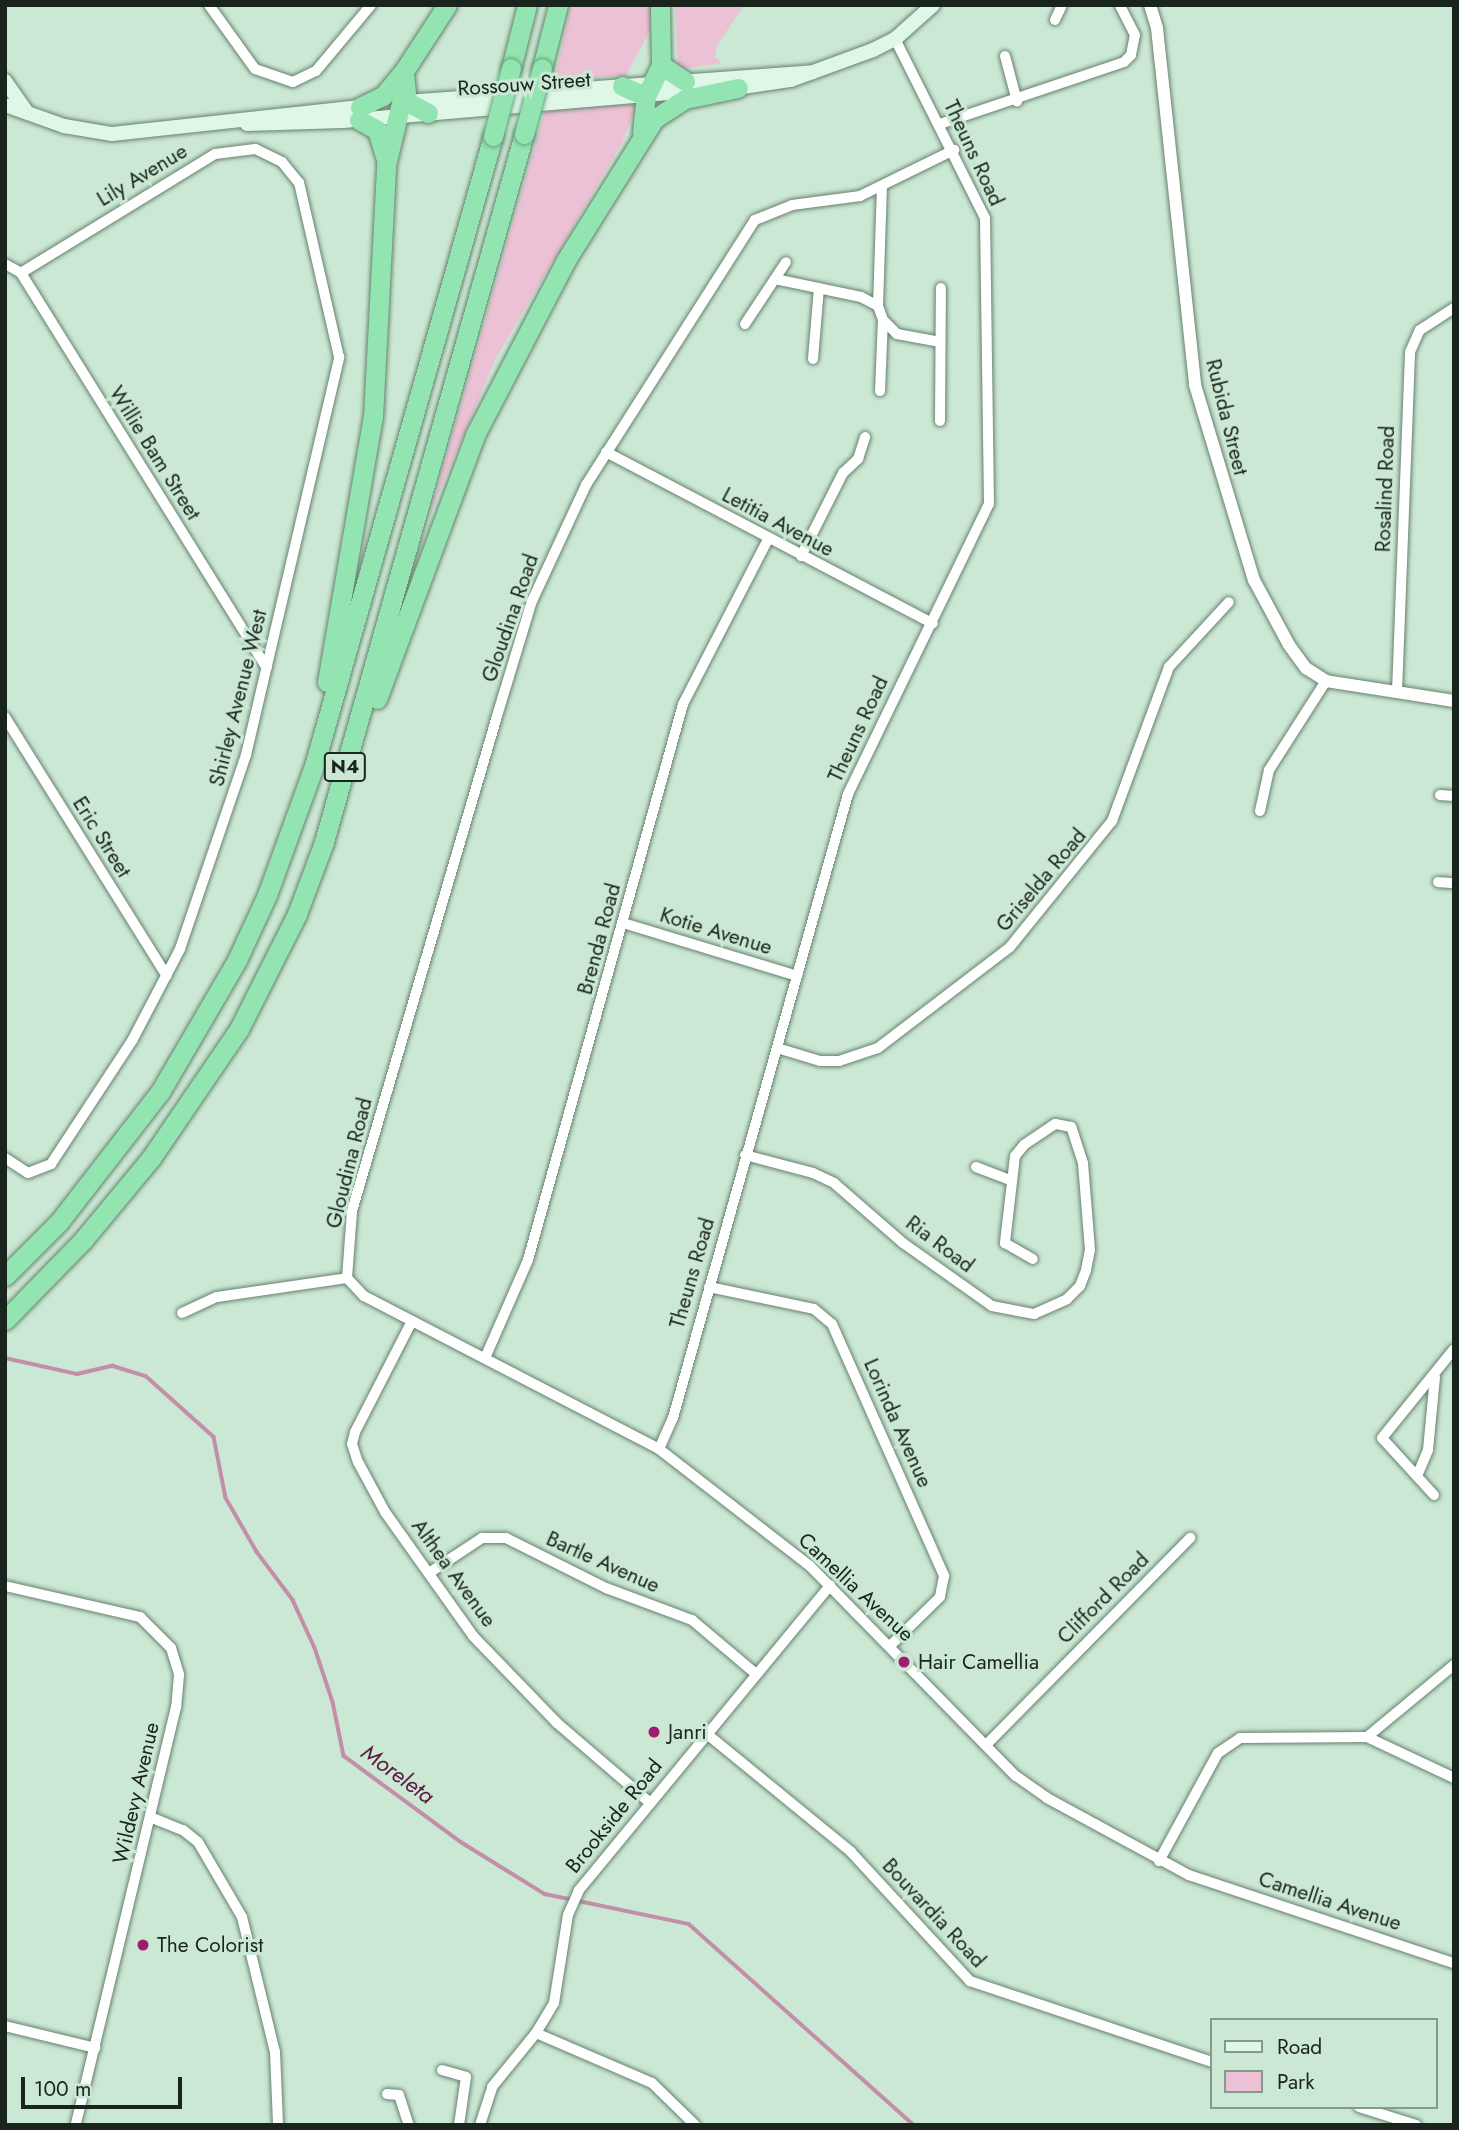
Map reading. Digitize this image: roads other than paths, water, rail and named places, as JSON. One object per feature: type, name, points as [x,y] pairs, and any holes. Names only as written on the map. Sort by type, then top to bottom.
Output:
[{"type":"highway","points":[[386,165],[380,136],[360,113],[383,96],[404,71],[447,5]]},
{"type":"highway","name":"N4","points":[[5,1276],[59,1222],[141,1119],[189,1044],[237,960],[267,895],[314,766],[493,136],[527,5]]},
{"type":"highway","name":"N4","points":[[5,1320],[103,1216],[209,1075],[269,975],[324,842],[558,5]]},
{"type":"highway","points":[[324,842],[475,435],[525,333],[638,141],[646,121],[654,81],[660,5]]},
{"type":"highway","points":[[314,766],[373,417],[386,165],[401,107],[404,71]]},
{"type":"highway","points":[[622,86],[654,81],[685,81]]},
{"type":"highway","points":[[638,141],[670,105],[738,88]]},
{"type":"highway","points":[[401,107],[428,113]]},
{"type":"main road","name":"Rossouw Street","points":[[428,113],[654,81],[738,88],[813,72],[895,39],[933,5]]},
{"type":"main road","name":"Rossouw Street","points":[[685,81],[813,72]]},
{"type":"main road","points":[[5,81],[27,113]]},
{"type":"main road","name":"Rossouw Street","points":[[5,104],[74,128],[112,134],[236,122],[265,125],[401,107],[622,86]]},
{"type":"street","points":[[209,5],[261,74],[293,82],[314,73],[372,5]]},
{"type":"street","points":[[1055,19],[1062,5]]},
{"type":"street","points":[[940,124],[1017,101],[1124,62],[1132,55],[1135,35],[1120,5]]},
{"type":"street","name":"Rubida Street","points":[[1150,5],[1157,28],[1195,385],[1254,580],[1289,645],[1306,668],[1326,681]]},
{"type":"street","name":"Theuns Road","points":[[659,1449],[673,1418],[859,764],[933,624],[986,513],[991,491],[986,230],[954,150],[895,39]]},
{"type":"street","points":[[1005,56],[1017,101]]},
{"type":"street","name":"Lily Avenue","points":[[20,273],[215,154],[255,149],[289,169]]},
{"type":"street","name":"Gloudina Road","points":[[347,1278],[352,1211],[532,601],[578,500],[747,227],[763,215],[792,205],[860,195],[882,187],[954,150]]},
{"type":"street","name":"Shirley Avenue West","points":[[9,1162],[31,1173],[51,1164],[102,1091],[167,976],[237,786],[339,366],[335,328],[312,229],[302,192],[289,169]]},
{"type":"street","points":[[880,391],[883,320],[878,306],[882,187]]},
{"type":"street","points":[[745,324],[786,262]]},
{"type":"street","name":"Willie Bam Street","points":[[5,264],[20,273],[267,668]]},
{"type":"street","points":[[775,279],[861,297],[878,306]]},
{"type":"street","points":[[813,359],[819,288]]},
{"type":"street","points":[[940,421],[941,288]]},
{"type":"street","name":"Rosalind Road","points":[[1397,692],[1410,352],[1420,330],[1454,308]]},
{"type":"street","points":[[883,320],[897,334],[940,342]]},
{"type":"street","points":[[801,556],[843,473],[858,459],[865,437]]},
{"type":"street","name":"Letitia Avenue","points":[[606,452],[933,624]]},
{"type":"street","name":"Brenda Road","points":[[485,1358],[528,1260],[683,704],[768,539]]},
{"type":"street","name":"Griselda Road","points":[[777,1048],[820,1061],[839,1061],[872,1051],[1010,947],[1112,821],[1169,667],[1229,602]]},
{"type":"street","points":[[1260,811],[1269,770],[1326,681],[1454,701]]},
{"type":"street","name":"Eric Street","points":[[5,717],[167,976]]},
{"type":"street","points":[[1440,795],[1454,796]]},
{"type":"street","points":[[1438,882],[1454,883]]},
{"type":"street","name":"Kotie Avenue","points":[[623,923],[797,976]]},
{"type":"street","name":"Ria Road","points":[[746,1155],[813,1173],[834,1184],[903,1243],[992,1306],[1015,1314],[1034,1314],[1067,1299],[1080,1286],[1090,1250],[1082,1149],[1073,1129],[1055,1124],[1024,1145],[1010,1180]]},
{"type":"street","points":[[976,1167],[1010,1180],[1005,1243],[1033,1259]]},
{"type":"street","points":[[182,1313],[217,1297],[347,1278]]},
{"type":"street","name":"Camellia Avenue","points":[[347,1278],[364,1296],[659,1449],[830,1585],[986,1745],[1047,1798],[1189,1875],[1454,1963]]},
{"type":"street","name":"Lorinda Avenue","points":[[709,1287],[814,1310],[832,1324],[944,1576],[940,1597],[891,1645]]},
{"type":"street","name":"Althea Avenue","points":[[412,1321],[352,1444],[382,1506],[473,1636],[557,1723],[648,1801]]},
{"type":"street","points":[[1434,1495],[1382,1438],[1435,1377],[1454,1349]]},
{"type":"street","points":[[1417,1476],[1429,1450],[1435,1377]]},
{"type":"street","name":"Bartle Avenue","points":[[429,1573],[482,1538],[506,1538],[606,1588],[692,1620],[755,1673]]},
{"type":"street","name":"Clifford Road","points":[[986,1745],[1190,1538]]},
{"type":"street","name":"Brookside Road","points":[[480,2125],[483,2110],[498,2078],[536,2033],[554,2003],[563,1940],[572,1903],[648,1801],[830,1585]]},
{"type":"street","name":"Wildevy Avenue","points":[[5,1586],[128,1612],[148,1622],[171,1648],[178,1668],[178,1695],[76,2125]]},
{"type":"street","points":[[1367,1737],[1454,1665]]},
{"type":"street","name":"Bouvardia Road","points":[[707,1734],[851,1852],[970,1981],[1210,2061]]},
{"type":"street","points":[[1159,1861],[1218,1753],[1231,1742],[1249,1736],[1367,1737],[1454,1778]]},
{"type":"street","points":[[150,1816],[183,1830],[198,1842],[242,1917],[275,2052],[278,2125]]},
{"type":"street","points":[[5,2026],[95,2048]]},
{"type":"street","points":[[536,2033],[652,2083],[695,2125]]},
{"type":"street","points":[[443,2070],[466,2077],[459,2125]]},
{"type":"street","points":[[387,2094],[400,2095],[409,2125]]},
{"type":"street","points":[[461,2103],[483,2110]]},
{"type":"street","points":[[1365,2109],[1416,2125]]},
{"type":"waterway","name":"Moreleta","points":[[5,1358],[77,1374],[113,1366],[146,1376],[214,1437],[226,1498],[257,1552],[293,1600],[315,1648],[333,1702],[344,1756],[461,1842],[545,1894],[689,1924],[914,2125]]},
{"type":"place","name":"Hair Camellia","points":[[904,1662]]},
{"type":"place","name":"Janri","points":[[654,1732]]},
{"type":"place","name":"The Colorist","points":[[143,1945]]}]
